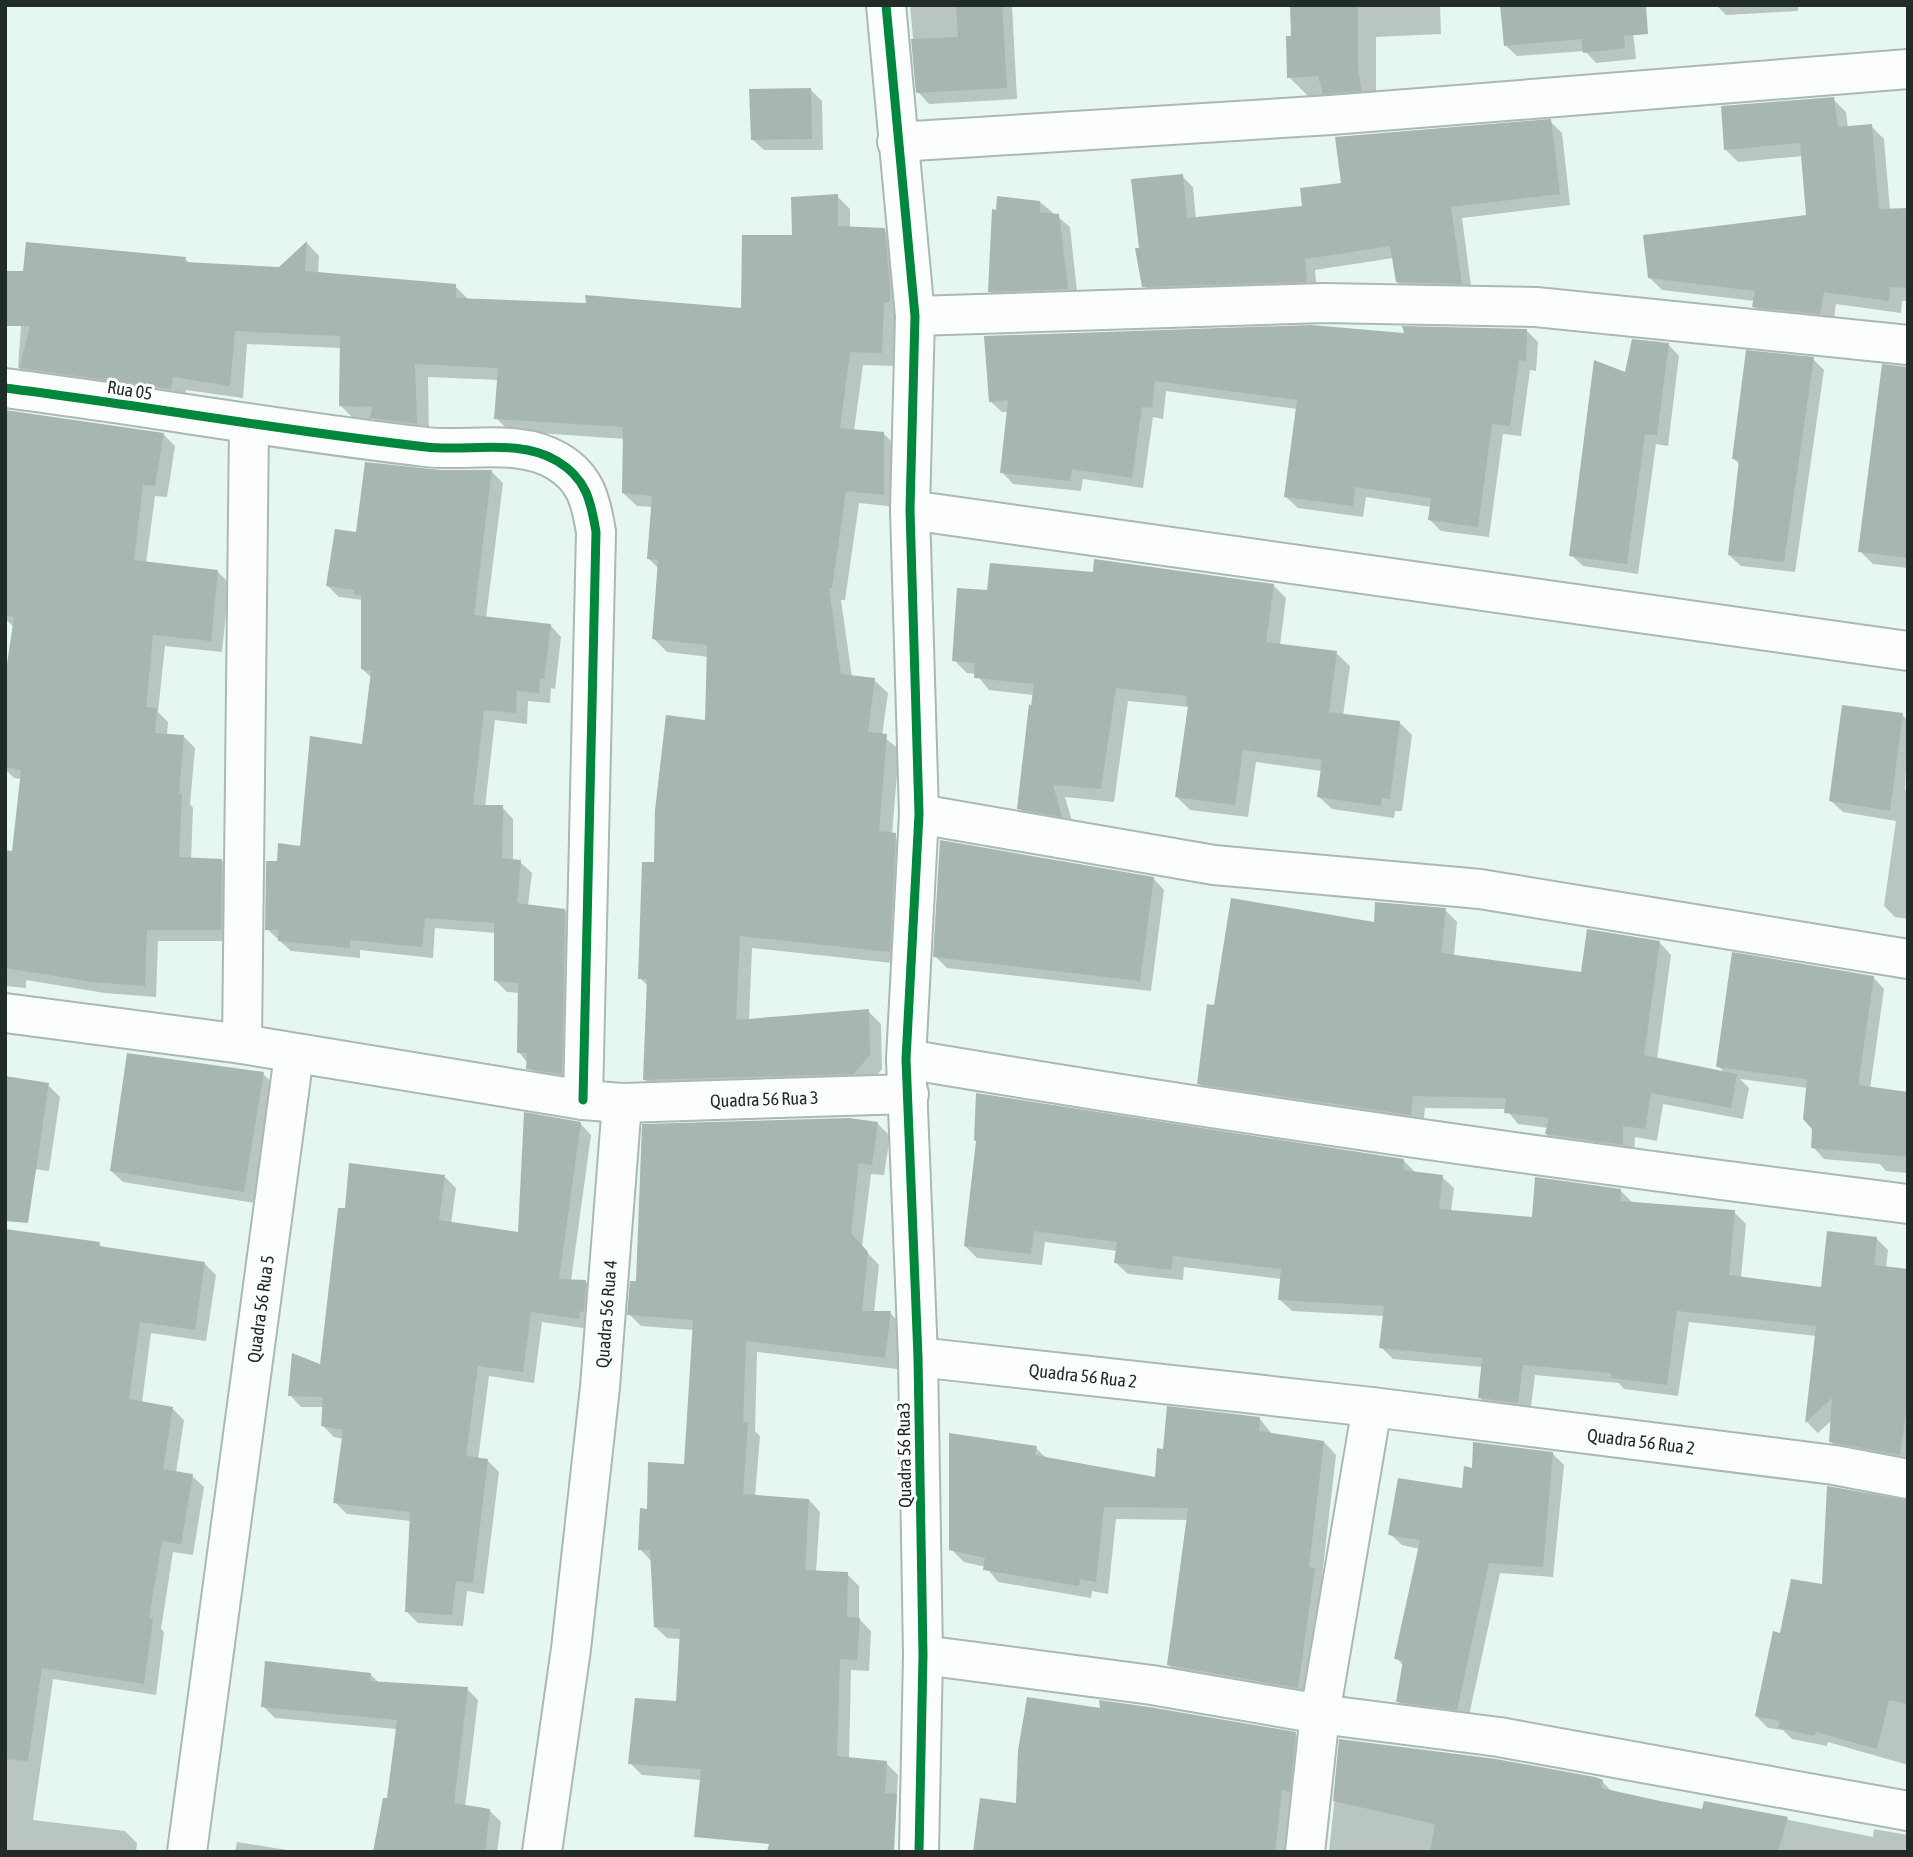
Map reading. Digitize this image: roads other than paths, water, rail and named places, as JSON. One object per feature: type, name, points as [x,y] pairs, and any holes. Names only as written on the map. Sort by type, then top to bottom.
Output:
[{"type":"street","name":"Quadra 56 Rua3","points":[[886,5],[915,316],[910,510],[919,814],[907,1076],[918,1357],[923,1655],[919,1852]]},
{"type":"street","points":[[897,142],[1331,116],[1908,69]]},
{"type":"street","points":[[915,316],[1322,303],[1536,307],[1908,345]]},
{"type":"street","name":"Rua 05","points":[[5,388],[249,425],[429,447],[522,450],[555,460],[582,482],[591,501],[597,532],[583,1100]]},
{"type":"street","points":[[242,1044],[249,425]]},
{"type":"street","points":[[910,510],[1908,651]]},
{"type":"street","points":[[919,814],[1214,865],[1480,889],[1908,959]]},
{"type":"street","points":[[5,1013],[242,1044],[294,1055],[622,1104]]},
{"type":"street","name":"Quadra 56 Rua 5","points":[[187,1852],[294,1055]]},
{"type":"street","name":"Quadra 56 Rua 3","points":[[622,1104],[907,1076],[1138,1098],[1668,1174],[1908,1205]]},
{"type":"street","name":"Quadra 56 Rua 4","points":[[542,1852],[571,1649],[598,1401],[622,1104]]},
{"type":"street","name":"Quadra 56 Rua 2","points":[[918,1357],[1372,1407],[1834,1465],[1908,1479]]},
{"type":"street","points":[[1304,1852],[1320,1714],[1372,1407]]},
{"type":"street","points":[[923,1655],[1152,1685],[1320,1714],[1499,1737],[1908,1811]]}]
